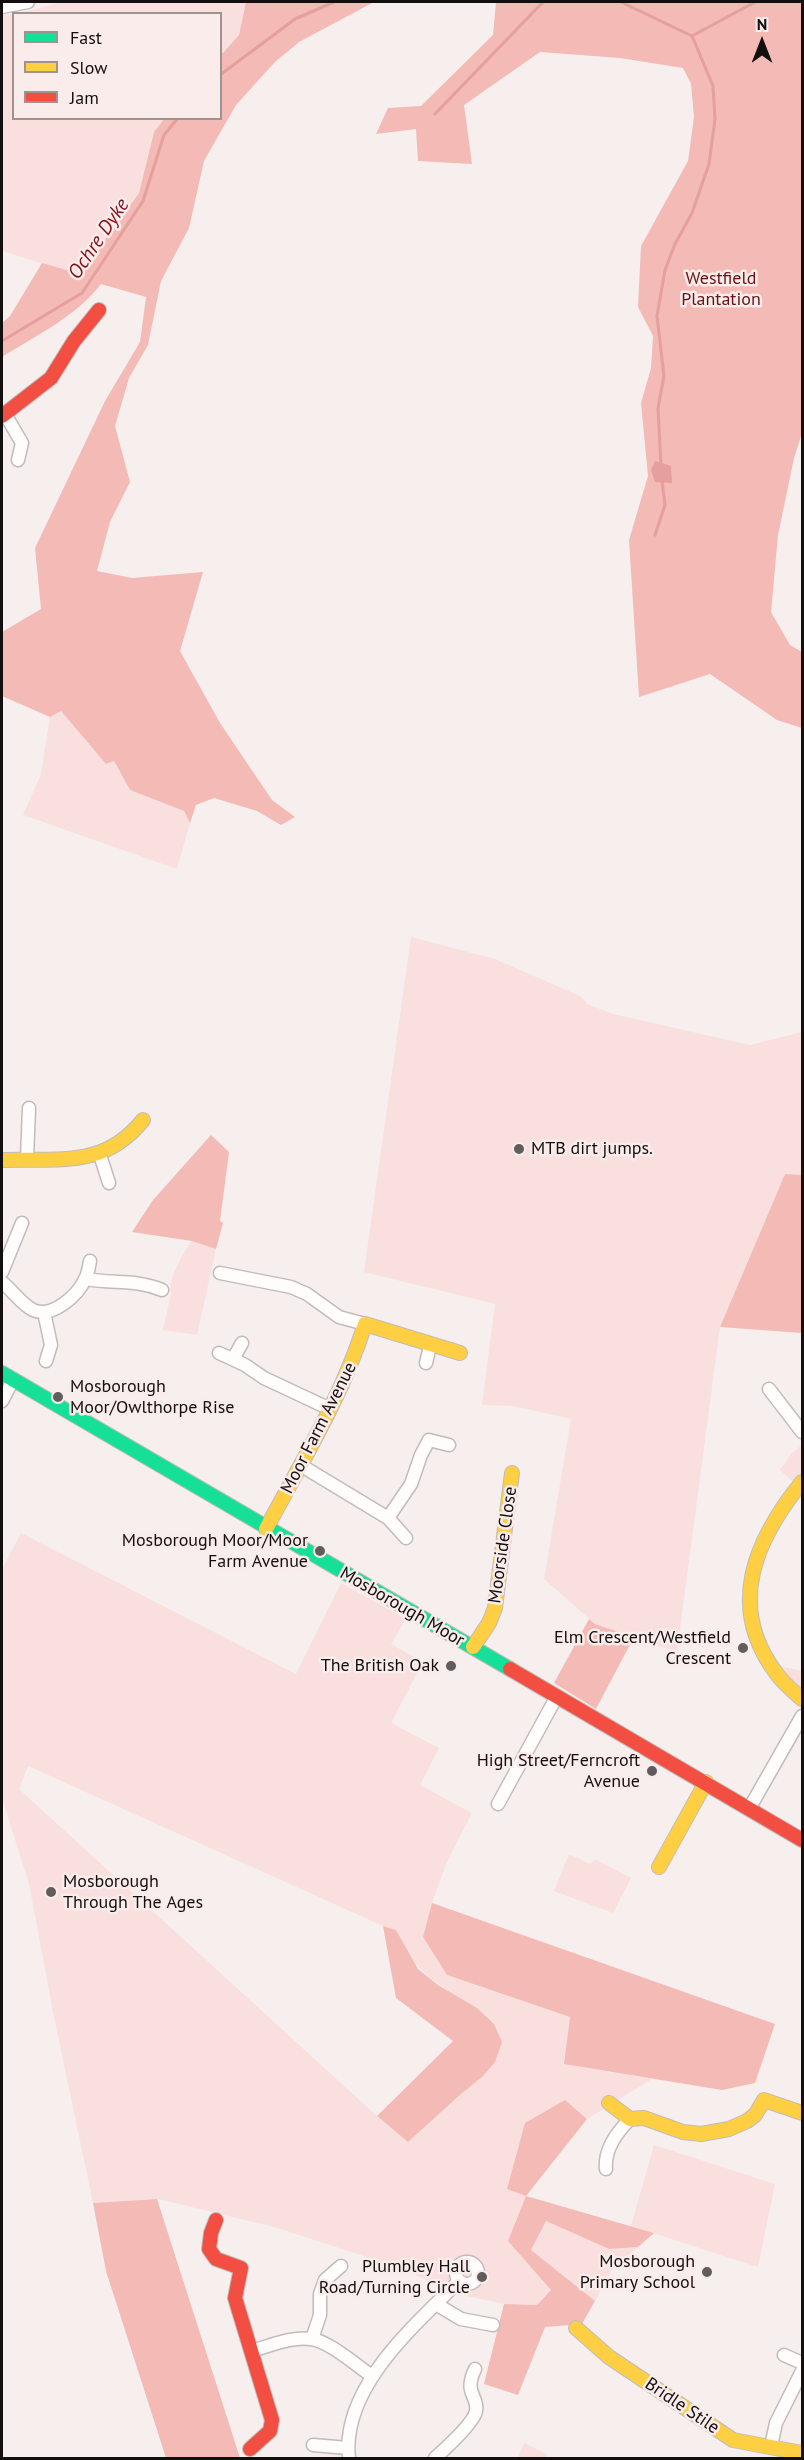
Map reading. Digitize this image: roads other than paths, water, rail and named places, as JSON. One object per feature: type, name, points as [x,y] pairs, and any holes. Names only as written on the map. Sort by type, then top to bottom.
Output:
[{"type":"street","points":[[2,7],[28,2]]},
{"type":"street","points":[[18,460],[22,443],[3,415],[51,378],[74,341],[99,310]]},
{"type":"street","points":[[27,1158],[29,1108]]},
{"type":"street","points":[[2,1160],[82,1159],[100,1155],[130,1137],[143,1120]]},
{"type":"street","points":[[100,1155],[110,1183]]},
{"type":"street","points":[[2,1272],[22,1223]]},
{"type":"street","points":[[2,1282],[33,1310],[44,1312],[58,1308],[72,1297],[86,1279],[90,1261]]},
{"type":"street","points":[[220,1273],[291,1287],[308,1294],[339,1317],[430,1346],[460,1353]]},
{"type":"street","points":[[86,1279],[107,1283],[146,1283],[162,1290]]},
{"type":"street","points":[[44,1312],[51,1346],[46,1360]]},
{"type":"street","name":"Moor Farm Avenue","points":[[266,1529],[302,1466],[350,1371],[365,1324]]},
{"type":"street","points":[[233,1359],[242,1343]]},
{"type":"street","points":[[426,1363],[430,1346]]},
{"type":"street","points":[[219,1353],[264,1378],[330,1409]]},
{"type":"street","points":[[2,1401],[7,1377]]},
{"type":"street","name":"Mosborough Moor","points":[[7,1377],[706,1782],[802,1840]]},
{"type":"street","points":[[769,1389],[802,1432]]},
{"type":"street","points":[[388,1518],[411,1484],[429,1440],[449,1445]]},
{"type":"street","points":[[302,1466],[388,1518],[406,1538]]},
{"type":"street","name":"Moorside Close","points":[[473,1647],[489,1623],[495,1608],[512,1473]]},
{"type":"street","points":[[802,1482],[772,1521],[758,1551],[752,1570],[748,1603],[753,1634],[768,1666],[802,1699]]},
{"type":"street","points":[[498,1804],[557,1696]]},
{"type":"street","points":[[749,1809],[802,1716]]},
{"type":"street","points":[[659,1867],[706,1782]]},
{"type":"street","points":[[606,2169],[605,2158],[610,2145],[630,2119],[637,2117],[658,2122],[682,2132],[701,2135],[714,2133],[755,2116],[764,2100],[802,2113]]},
{"type":"street","points":[[609,2103],[630,2119]]},
{"type":"street","points":[[216,2220],[211,2233],[209,2249],[216,2259],[241,2268],[235,2298],[272,2420],[270,2432],[250,2449]]},
{"type":"street","points":[[312,2339],[320,2315],[320,2294],[325,2280],[341,2266]]},
{"type":"street","points":[[313,2445],[349,2453],[358,2403],[372,2376],[459,2281]]},
{"type":"street","points":[[436,2304],[461,2319],[493,2325]]},
{"type":"street","name":"Bridle Stile","points":[[576,2328],[609,2357],[734,2440],[802,2453]]},
{"type":"street","points":[[251,2351],[296,2339],[312,2339],[322,2343],[372,2376]]},
{"type":"street","points":[[784,2355],[802,2363]]},
{"type":"street","points":[[435,2458],[472,2421],[477,2411],[470,2386],[475,2369]]},
{"type":"street","points":[[771,2446],[776,2423],[802,2371]]},
{"type":"waterway","name":"Ochre Dyke","points":[[222,74],[295,19],[334,2]]},
{"type":"waterway","points":[[435,114],[543,2]]},
{"type":"waterway","name":"Ochre Dyke","points":[[621,2],[692,36],[755,2]]},
{"type":"waterway","points":[[661,466],[658,408],[664,376],[657,316],[665,270],[675,244],[692,213],[709,164],[715,119],[713,86],[692,36]]},
{"type":"waterway","name":"Ochre Dyke","points":[[2,341],[82,293],[143,201],[164,135],[176,120]]},
{"type":"waterway","points":[[655,535],[665,505],[662,481]]},
{"type":"place","name":"MTB dirt jumps.","points":[[519,1149]]},
{"type":"place","name":"Mosborough Moor/Owlthorpe Rise","points":[[58,1397]]},
{"type":"place","name":"Mosborough Moor/Moor Farm Avenue","points":[[320,1551]]},
{"type":"place","name":"Elm Crescent/Westfield Crescent","points":[[743,1648]]},
{"type":"place","name":"The British Oak","points":[[451,1666]]},
{"type":"place","name":"High Street/Ferncroft Avenue","points":[[652,1771]]},
{"type":"place","name":"Mosborough Through The Ages","points":[[51,1892]]},
{"type":"place","name":"Mosborough Primary School","points":[[707,2272]]},
{"type":"place","name":"Plumbley Hall Road/Turning Circle","points":[[482,2277]]},
{"type":"park label","name":"Westfield Plantation","points":[[721,289]]}]
